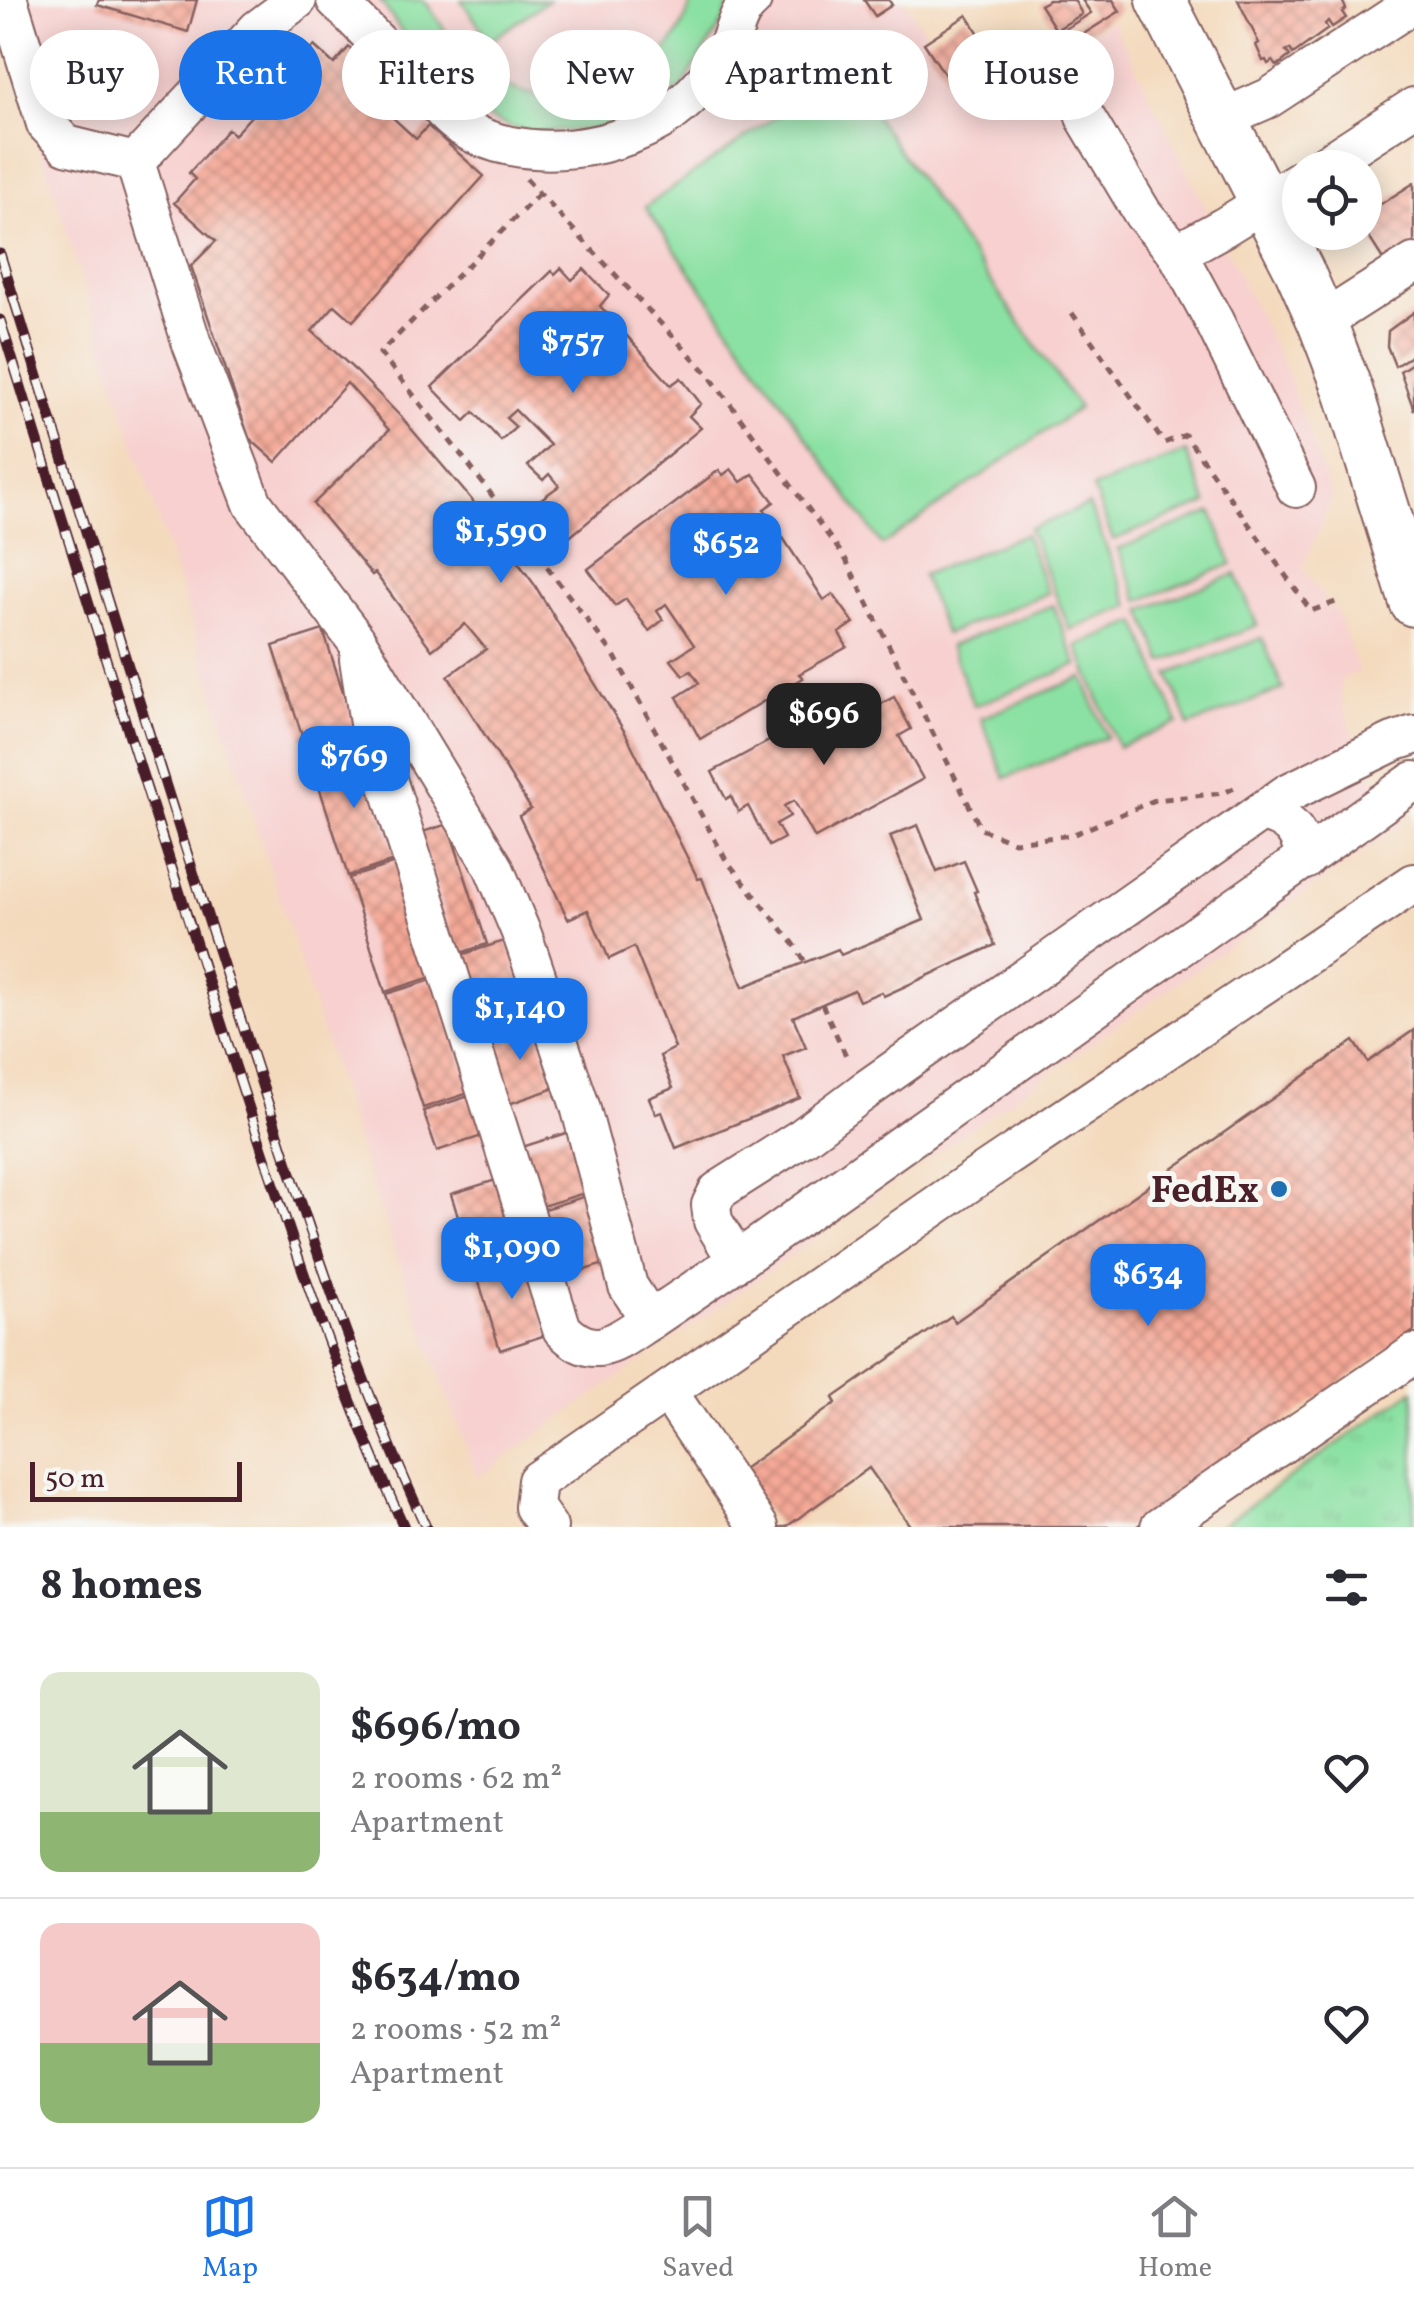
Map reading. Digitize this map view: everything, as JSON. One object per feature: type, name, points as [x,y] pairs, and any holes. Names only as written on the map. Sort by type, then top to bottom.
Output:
[{"type":"main road","points":[[1161,0],[1221,120],[1282,191]]},
{"type":"main road","points":[[1300,250],[1414,602]]},
{"type":"street","points":[[8,0],[46,124],[66,145],[135,162]]},
{"type":"street","points":[[135,162],[258,28],[297,0]]},
{"type":"street","points":[[336,0],[459,125],[490,139],[530,149],[561,150],[610,142],[648,128],[680,107],[706,80],[725,52],[742,8],[752,0]]},
{"type":"street","points":[[1221,120],[1269,98],[1414,3]]},
{"type":"street","points":[[1348,150],[1414,108]]},
{"type":"street","points":[[1087,120],[1143,214],[1177,253],[1296,488]]},
{"type":"street","points":[[135,162],[192,344],[253,504],[356,640],[493,866],[522,937],[580,1106],[628,1286],[650,1320]]},
{"type":"street","points":[[1177,253],[1282,191]]},
{"type":"street","points":[[1322,322],[1414,263]]},
{"type":"street","points":[[356,640],[369,723],[562,1329],[574,1342],[594,1348],[612,1344],[736,1261],[1414,781]]},
{"type":"street","points":[[736,1261],[714,1222],[711,1205],[718,1191],[803,1137],[1250,799],[1288,793],[1414,735]]},
{"type":"street","points":[[1250,799],[1282,817],[1303,843],[1305,860]]},
{"type":"street","points":[[548,1527],[534,1508],[538,1480],[966,1184],[1414,883]]},
{"type":"street","points":[[803,1137],[838,1190]]},
{"type":"street","points":[[1160,1527],[1414,1354]]},
{"type":"street","points":[[668,1392],[759,1527]]},
{"type":"path","points":[[490,139],[708,374],[845,558],[981,828],[1014,842],[1072,835],[1155,800],[1224,793],[1250,799]]},
{"type":"path","points":[[539,194],[380,353],[614,655],[726,860],[805,962]]},
{"type":"path","points":[[1072,313],[1164,443],[1185,435],[1311,611],[1341,600]]},
{"type":"path","points":[[822,1004],[863,1092]]},
{"type":"shaded area","points":[[0,0],[903,0],[924,30],[690,30],[690,120],[928,120],[928,36],[948,64],[948,120],[1114,120],[1114,30],[1095,30],[1112,20],[1286,370],[1332,498],[1302,568],[1331,609],[1335,608],[1359,672],[1341,678],[1341,697],[1360,758],[1403,823],[477,1477],[367,1172],[31,120],[159,120],[159,30],[30,30],[30,117],[0,23]]},
{"type":"green space","points":[[380,0],[424,0],[445,30],[401,30]]},
{"type":"green space","points":[[461,0],[548,0],[506,30],[482,30]]},
{"type":"green space","points":[[692,0],[730,0],[718,30],[690,30],[690,74],[681,88],[670,94],[670,43]]},
{"type":"green space","points":[[510,87],[530,93],[530,120],[627,120],[613,128],[533,132],[494,120],[510,120]]},
{"type":"green space","points":[[771,120],[878,120],[1079,408],[882,545],[645,207]]},
{"type":"green space","points":[[1186,452],[1207,503],[1113,540],[1093,488]]},
{"type":"green space","points":[[1089,505],[1130,606],[1070,630],[1029,529]]},
{"type":"green space","points":[[1212,512],[1232,564],[1139,601],[1118,549]]},
{"type":"green space","points":[[1025,534],[1048,593],[945,634],[922,575]]},
{"type":"green space","points":[[1236,574],[1257,625],[1163,662],[1142,610]]},
{"type":"green space","points":[[1053,605],[1077,665],[974,706],[950,646]]},
{"type":"green space","points":[[1137,622],[1178,723],[1118,747],[1077,646]]},
{"type":"green space","points":[[1262,638],[1283,689],[1189,726],[1169,674]]},
{"type":"green space","points":[[1083,677],[1107,737],[1005,778],[981,718]]},
{"type":"green space","points":[[1414,1390],[1414,1527],[1219,1527]]},
{"type":"building","points":[[99,0],[197,0],[189,30],[97,5]]},
{"type":"building","points":[[864,0],[889,0],[892,5],[875,16]]},
{"type":"building","points":[[1049,0],[1074,0],[1082,14],[1056,30],[1040,5]]},
{"type":"building","points":[[1082,0],[1113,0],[1120,11],[1090,30],[1064,30],[1091,13]]},
{"type":"building","points":[[1238,0],[1342,0],[1346,18],[1332,27],[1328,21],[1328,29],[1293,54],[1290,49],[1286,51],[1290,56],[1277,66],[1273,61],[1263,61],[1256,45],[1259,43]]},
{"type":"building","points":[[967,15],[977,30],[948,30],[948,79],[928,49],[928,40]]},
{"type":"building","points":[[322,53],[334,64],[342,55],[342,120],[395,120],[416,139],[428,126],[484,176],[353,321],[335,305],[312,331],[402,418],[471,499],[534,584],[626,734],[698,879],[702,878],[743,987],[838,949],[841,955],[924,920],[890,836],[918,825],[937,872],[964,861],[995,945],[884,996],[881,992],[859,1001],[854,990],[793,1017],[806,1047],[783,1056],[800,1098],[676,1148],[662,1112],[656,1114],[649,1098],[673,1088],[660,1056],[675,1048],[634,947],[609,959],[588,910],[568,919],[519,816],[531,809],[448,676],[486,649],[465,624],[432,650],[375,573],[372,575],[313,504],[389,430],[347,383],[276,462],[249,438],[191,266],[216,241],[174,203],[195,179],[189,173],[228,129],[234,135],[247,120],[322,120]]},
{"type":"building","points":[[1414,183],[1414,246],[1386,264],[1377,250],[1382,250],[1382,203]]},
{"type":"building","points":[[561,268],[572,280],[584,269],[609,295],[600,306],[671,385],[681,378],[701,404],[689,416],[701,428],[566,540],[537,502],[559,486],[549,474],[543,480],[528,466],[550,445],[515,410],[506,418],[516,427],[501,441],[474,412],[465,421],[432,387],[552,271],[555,274]]},
{"type":"building","points":[[1414,312],[1414,354],[1395,366],[1387,346],[1388,331]]},
{"type":"building","points":[[1414,362],[1414,410],[1400,371]]},
{"type":"building","points":[[731,469],[741,482],[753,474],[774,502],[764,509],[824,600],[833,594],[854,623],[839,633],[847,647],[700,739],[677,697],[699,683],[691,671],[683,675],[671,660],[694,645],[666,604],[657,611],[663,620],[649,631],[626,599],[615,606],[588,569],[719,470],[723,475]]},
{"type":"building","points":[[323,630],[360,744],[310,760],[273,646]]},
{"type":"building","points":[[873,690],[881,704],[894,697],[911,729],[899,736],[923,779],[815,838],[794,801],[784,806],[790,816],[776,824],[784,838],[769,846],[748,806],[738,812],[712,772],[822,712],[824,716]]},
{"type":"building","points":[[360,746],[397,860],[348,876],[311,762]]},
{"type":"building","points":[[448,824],[487,944],[458,954],[419,833]]},
{"type":"building","points":[[398,862],[435,976],[385,992],[349,878]]},
{"type":"building","points":[[507,940],[533,1020],[484,1036],[458,956]]},
{"type":"building","points":[[435,979],[472,1092],[423,1108],[386,994]]},
{"type":"building","points":[[534,1022],[555,1088],[506,1105],[484,1038]]},
{"type":"building","name":"FedEx","points":[[1414,1030],[1414,1331],[1136,1527],[911,1527],[869,1468],[786,1527],[779,1527],[740,1471],[836,1403],[833,1398],[951,1316],[955,1322],[1354,1041],[1368,1062]]},
{"type":"building","points":[[472,1095],[485,1135],[437,1151],[423,1111]]},
{"type":"building","points":[[569,1132],[588,1192],[539,1207],[519,1148]]},
{"type":"building","points":[[499,1179],[523,1252],[474,1268],[451,1194]]},
{"type":"building","points":[[589,1195],[611,1262],[562,1277],[541,1210]]},
{"type":"building","points":[[524,1254],[549,1334],[500,1350],[475,1269]]},
{"type":"railway","points":[[0,254],[303,1211],[373,1402],[426,1527]]},
{"type":"railway","points":[[0,320],[285,1218],[352,1405],[404,1527]]},
{"type":"place","name":"FedEx","points":[[1279,1189]]}]
